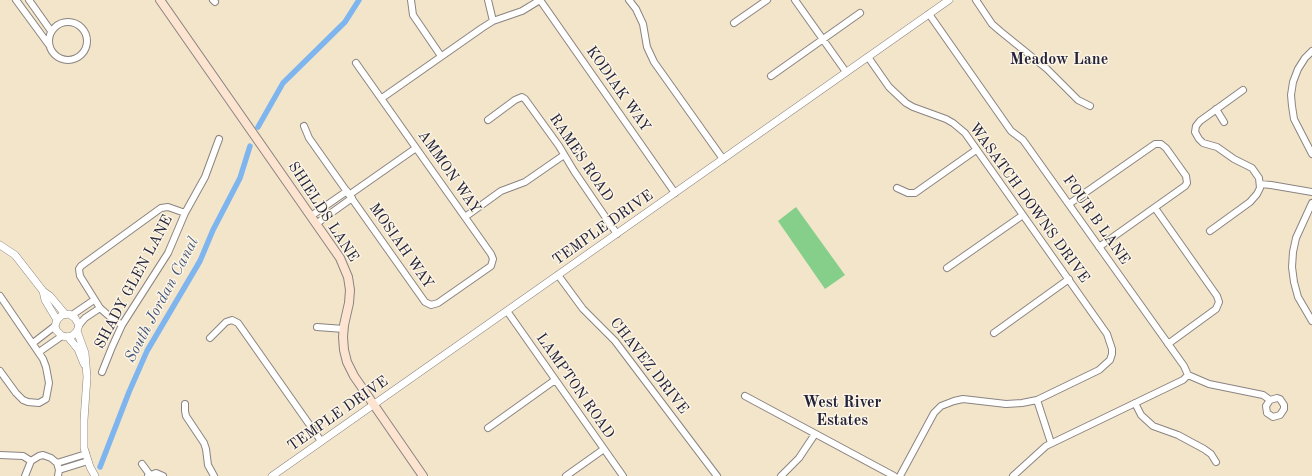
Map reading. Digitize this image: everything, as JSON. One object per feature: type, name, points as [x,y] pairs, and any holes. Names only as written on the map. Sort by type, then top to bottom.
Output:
[{"type":"main road","name":"SHIELDS LANE","points":[[160,0],[340,258],[348,277],[350,290],[344,329],[344,350],[350,368],[423,476]]},
{"type":"street","points":[[16,0],[54,54],[59,58],[69,60],[79,57],[86,46],[86,35],[80,26],[75,23],[64,22],[59,24],[51,31],[49,45]]},
{"type":"street","points":[[29,0],[51,31]]},
{"type":"street","points":[[412,0],[413,15],[442,56]]},
{"type":"street","points":[[488,0],[493,21]]},
{"type":"street","points":[[382,98],[493,21],[522,11],[540,0]]},
{"type":"street","name":"KODIAK WAY","points":[[540,0],[675,193]]},
{"type":"street","points":[[629,0],[636,9],[643,24],[648,47],[654,62],[723,159]]},
{"type":"street","points":[[734,23],[767,0]]},
{"type":"street","points":[[795,0],[846,72]]},
{"type":"street","name":"TEMPLE DRIVE","points":[[272,476],[949,0]]},
{"type":"street","points":[[976,0],[992,24],[1047,69],[1078,100],[1090,106]]},
{"type":"street","points":[[771,76],[860,13]]},
{"type":"street","name":"FOUR B LANE","points":[[928,14],[1009,128],[1023,140],[1168,344],[1188,375]]},
{"type":"street","points":[[1312,51],[1305,58],[1298,70],[1293,82],[1291,95],[1294,119],[1312,154]]},
{"type":"street","name":"WASATCH DOWNS DRIVE","points":[[868,57],[889,87],[900,98],[913,107],[939,116],[953,123],[965,134],[1107,334],[1111,344],[1112,354],[1110,360],[1100,370],[1037,400]]},
{"type":"street","name":"AMMON WAY","points":[[356,63],[465,216],[491,254],[492,261]]},
{"type":"street","points":[[1210,231],[1253,200],[1257,194],[1260,184],[1258,176],[1252,168],[1234,159],[1217,147],[1204,143],[1196,135],[1195,130],[1198,122],[1243,90]]},
{"type":"street","name":"RAMES ROAD","points":[[488,120],[510,103],[522,97],[528,102],[617,234]]},
{"type":"street","points":[[1216,110],[1224,122]]},
{"type":"street","points":[[304,126],[309,138],[349,195]]},
{"type":"street","name":"SHADY GLEN LANE","points":[[102,372],[122,325],[168,253],[185,213],[205,177],[219,139]]},
{"type":"street","points":[[1068,204],[1155,144],[1159,144],[1166,148],[1185,174],[1187,183],[1183,189],[1099,247]]},
{"type":"street","points":[[311,216],[349,195],[416,148]]},
{"type":"street","points":[[897,188],[908,193],[915,192],[976,150]]},
{"type":"street","points":[[465,216],[501,192],[525,182],[564,155]]},
{"type":"street","points":[[1260,184],[1271,184],[1312,192]]},
{"type":"street","points":[[316,224],[349,195]]},
{"type":"street","name":"MOSIAH WAY","points":[[349,195],[423,300],[428,304],[433,305],[438,303],[489,267],[492,261]]},
{"type":"street","points":[[1312,203],[1296,238],[1292,267],[1298,297],[1312,321]]},
{"type":"street","points":[[122,325],[108,316],[100,308],[80,276],[79,269],[85,262],[161,208],[168,207],[185,213]]},
{"type":"street","points":[[1156,208],[1217,296],[1219,302],[1216,309],[1168,344]]},
{"type":"street","points":[[947,268],[1023,215]]},
{"type":"street","points":[[0,245],[15,255],[42,290],[69,315],[75,318],[85,353],[87,372],[84,436],[87,458],[95,476]]},
{"type":"street","name":"CHAVEZ DRIVE","points":[[558,275],[583,309],[615,341],[717,476]]},
{"type":"street","points":[[994,332],[1069,280]]},
{"type":"street","points":[[42,290],[56,323],[56,330],[65,336],[78,349],[87,372]]},
{"type":"street","points":[[0,296],[39,352],[48,375],[47,396],[39,403],[23,400],[16,394],[0,371]]},
{"type":"street","points":[[33,343],[56,323],[62,315],[69,315],[94,300]]},
{"type":"street","points":[[39,352],[65,336],[72,336],[85,318],[100,308]]},
{"type":"street","name":"LAMPTON ROAD","points":[[506,312],[623,476]]},
{"type":"street","points":[[210,338],[226,322],[232,320],[238,323],[321,441]]},
{"type":"street","points":[[317,327],[344,329]]},
{"type":"street","points":[[1013,476],[1041,450],[1051,443],[1183,380],[1188,375],[1209,384],[1263,396],[1270,400]]},
{"type":"street","points":[[488,428],[555,380]]},
{"type":"street","points":[[745,396],[894,476]]},
{"type":"street","points":[[900,476],[934,413],[941,406],[963,399],[1006,404],[1037,400],[1051,443]]},
{"type":"street","points":[[1135,403],[1141,415],[1153,426],[1178,435],[1204,449],[1211,454],[1216,462]]},
{"type":"street","points":[[185,404],[186,416],[204,443],[208,465],[214,476]]},
{"type":"street","points":[[781,476],[799,458],[815,434]]},
{"type":"street","points":[[566,476],[604,449]]},
{"type":"street","points":[[0,455],[23,456],[31,461]]},
{"type":"street","points":[[25,476],[31,461],[39,456],[51,458],[58,470],[87,458]]},
{"type":"street","points":[[142,464],[149,475],[156,473],[163,476]]},
{"type":"green space","points":[[796,207],[845,275],[825,289],[778,221]]},
{"type":"waterway","name":"South Jordan Canal","points":[[258,127],[283,83],[345,22],[359,0]]},
{"type":"waterway","name":"South Jordan Canal","points":[[100,467],[129,392],[147,351],[200,261],[213,230],[240,178],[250,146]]},
{"type":"district","name":"Meadow Lane","points":[[1059,60]]},
{"type":"district","name":"West River Estates","points":[[842,412]]}]
